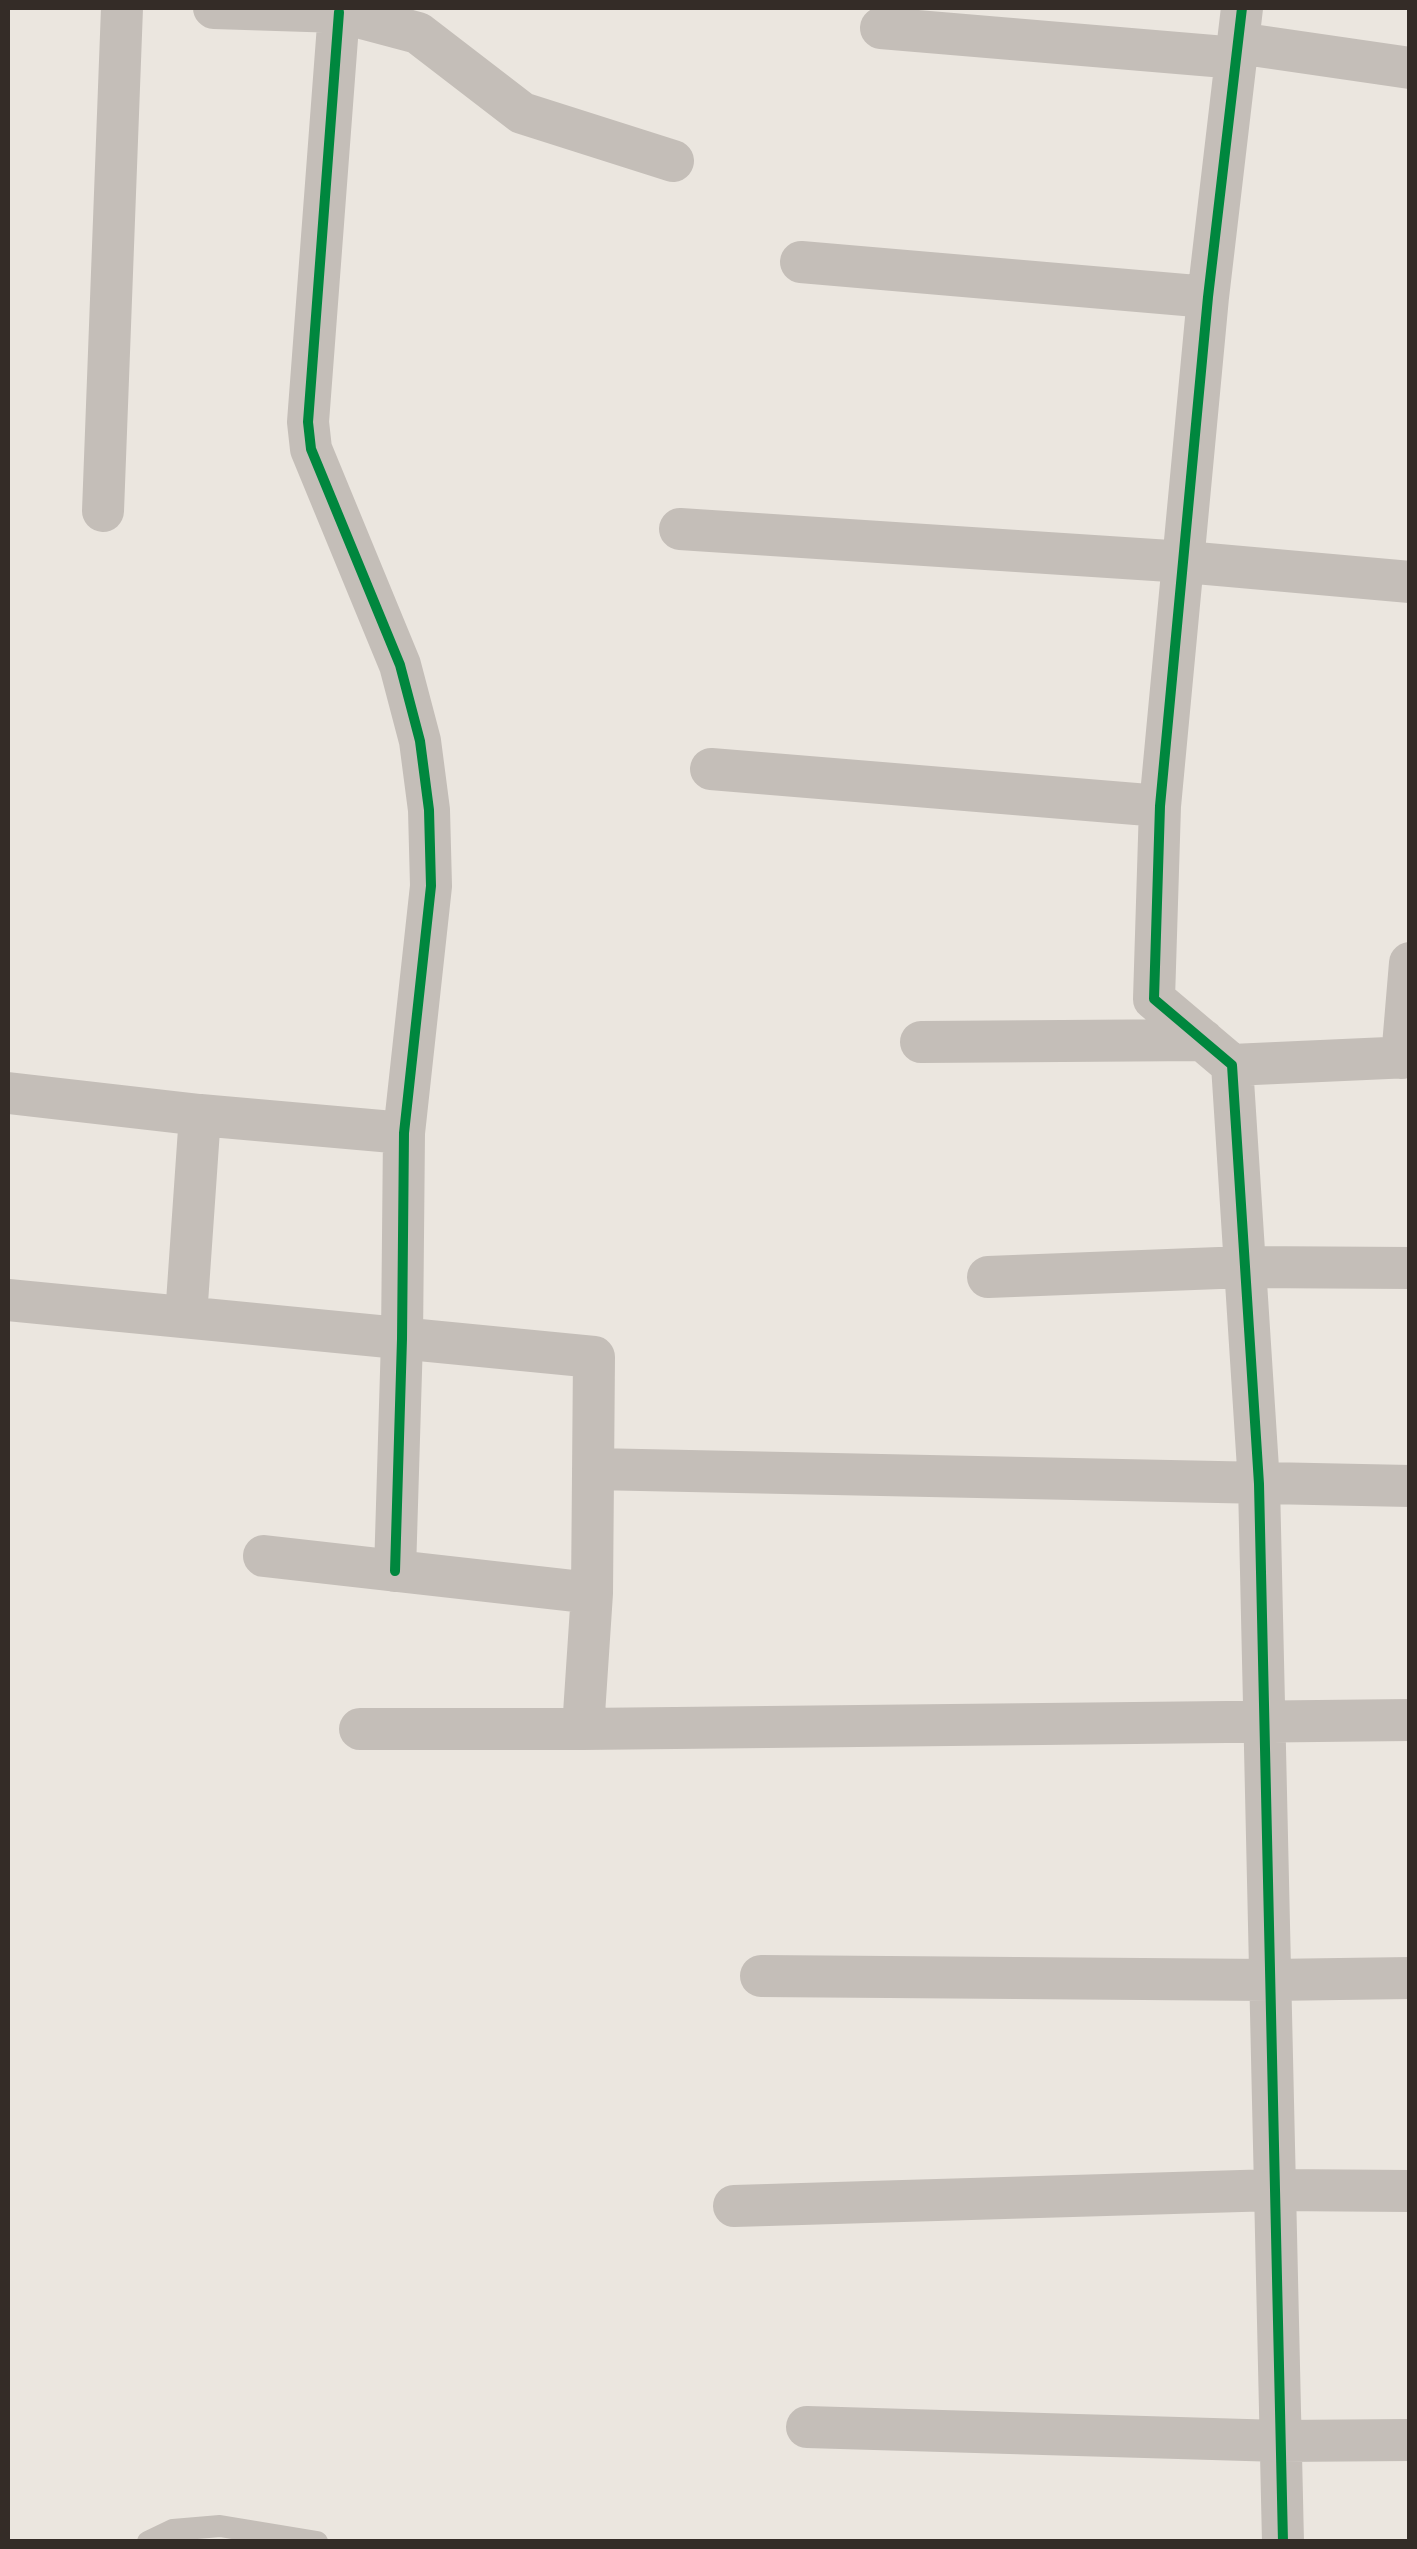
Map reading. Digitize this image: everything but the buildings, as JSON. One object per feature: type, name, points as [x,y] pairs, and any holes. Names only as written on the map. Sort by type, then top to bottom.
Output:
[{"type":"street","points":[[102,511],[122,8]]},
{"type":"street","points":[[214,8],[339,12],[418,34],[522,113],[673,161]]},
{"type":"street","points":[[339,12],[308,422],[311,449],[400,665],[420,742],[429,810],[431,886],[404,1134],[395,1571]]},
{"type":"street","points":[[881,28],[1239,36],[1410,68]]},
{"type":"street","points":[[1239,36],[1208,297],[1160,806],[1154,999],[1217,1052],[1246,1266],[1259,1484],[1282,2542]]},
{"type":"street","points":[[801,262],[1208,297]]},
{"type":"street","points":[[680,529],[1184,562],[1410,582]]},
{"type":"street","points":[[711,769],[1160,806]]},
{"type":"street","points":[[921,1042],[1406,1057],[1410,963]]},
{"type":"street","points":[[8,1093],[404,1134]]},
{"type":"street","points":[[186,1317],[200,1115]]},
{"type":"street","points":[[988,1277],[1246,1266],[1410,1268]]},
{"type":"street","points":[[8,1300],[594,1358],[592,1593],[583,1729]]},
{"type":"street","points":[[593,1469],[1410,1486]]},
{"type":"street","points":[[264,1556],[592,1593]]},
{"type":"street","points":[[360,1729],[1410,1720]]},
{"type":"street","points":[[761,1976],[1410,1978]]},
{"type":"street","points":[[734,2206],[1275,2190],[1410,2191]]},
{"type":"street","points":[[806,2427],[1280,2441],[1410,2440]]},
{"type":"lane","points":[[148,2542],[173,2530],[220,2526],[317,2542]]},
{"type":"cycle path","points":[[1242,8],[1208,297],[1160,806],[1154,999],[1232,1065],[1259,1484],[1283,2542]]},
{"type":"cycle path","points":[[339,12],[308,422],[311,449],[400,665],[420,741],[429,810],[431,886],[404,1133],[395,1571]]}]
